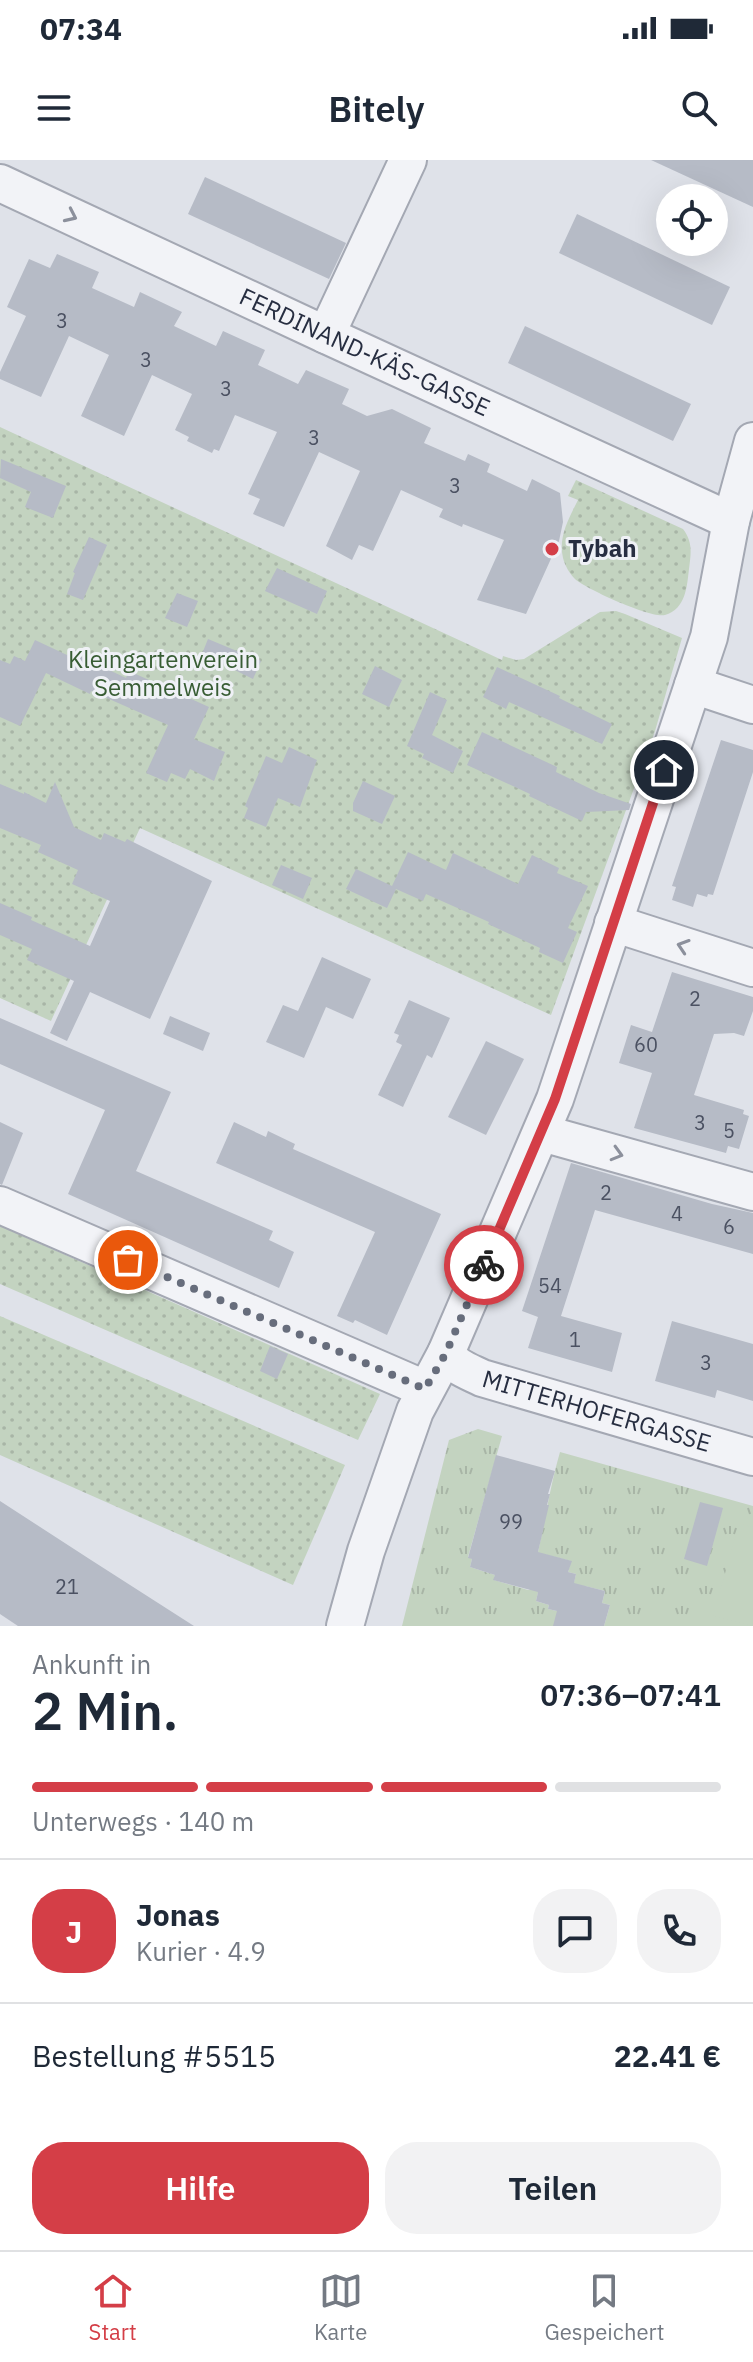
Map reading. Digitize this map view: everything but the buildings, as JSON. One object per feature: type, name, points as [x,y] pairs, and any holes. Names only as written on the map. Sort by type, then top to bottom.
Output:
[{"type":"street","points":[[0,183],[6,160]]},
{"type":"street","points":[[326,335],[408,160]]},
{"type":"street","name":"FERDINAND-KÄS-GASSE","points":[[0,183],[731,521]]},
{"type":"street","points":[[345,1626],[375,1524],[425,1389],[446,1353],[542,1133],[709,637],[731,521],[753,441]]},
{"type":"street","points":[[693,685],[753,705]]},
{"type":"street","points":[[613,923],[753,968]]},
{"type":"street","points":[[542,1133],[753,1192]]},
{"type":"street","points":[[0,1205],[425,1389]]},
{"type":"street","name":"MITTERHOFERGASSE","points":[[446,1353],[459,1368],[482,1378],[753,1457]]},
{"type":"green space","name":"Kleingartenverein Semmelweis","points":[[0,427],[502,660],[503,656],[524,659],[600,612],[616,611],[682,638],[655,731],[551,1015],[140,828],[51,1021],[0,998]]},
{"type":"green space","points":[[576,480],[683,529],[690,548],[687,583],[681,602],[672,612],[658,615],[634,608],[592,589],[571,575],[563,558],[562,543],[565,528],[578,500],[568,496]]},
{"type":"green space","points":[[0,1226],[380,1394],[358,1440],[0,1284]]},
{"type":"green space","points":[[0,1316],[345,1465],[293,1585],[0,1455]]},
{"type":"green space","points":[[478,1429],[502,1436],[468,1557],[472,1559],[470,1567],[495,1575],[494,1580],[528,1590],[539,1588],[536,1601],[557,1611],[562,1626],[402,1626],[449,1440]]},
{"type":"green space","points":[[560,1452],[753,1506],[753,1626],[604,1626],[610,1605],[602,1603],[605,1591],[573,1586],[576,1574],[568,1572],[571,1561],[531,1551],[538,1552]]},
{"type":"green space","points":[[739,1524],[753,1527],[753,1626],[713,1616]]},
{"type":"way so far","points":[[128,1260],[425,1389],[446,1353],[484,1265]]},
{"type":"place","name":"Tybah","points":[[552,549]]},
{"type":"route","points":[[484,1265],[555,1099],[664,770]]}]
